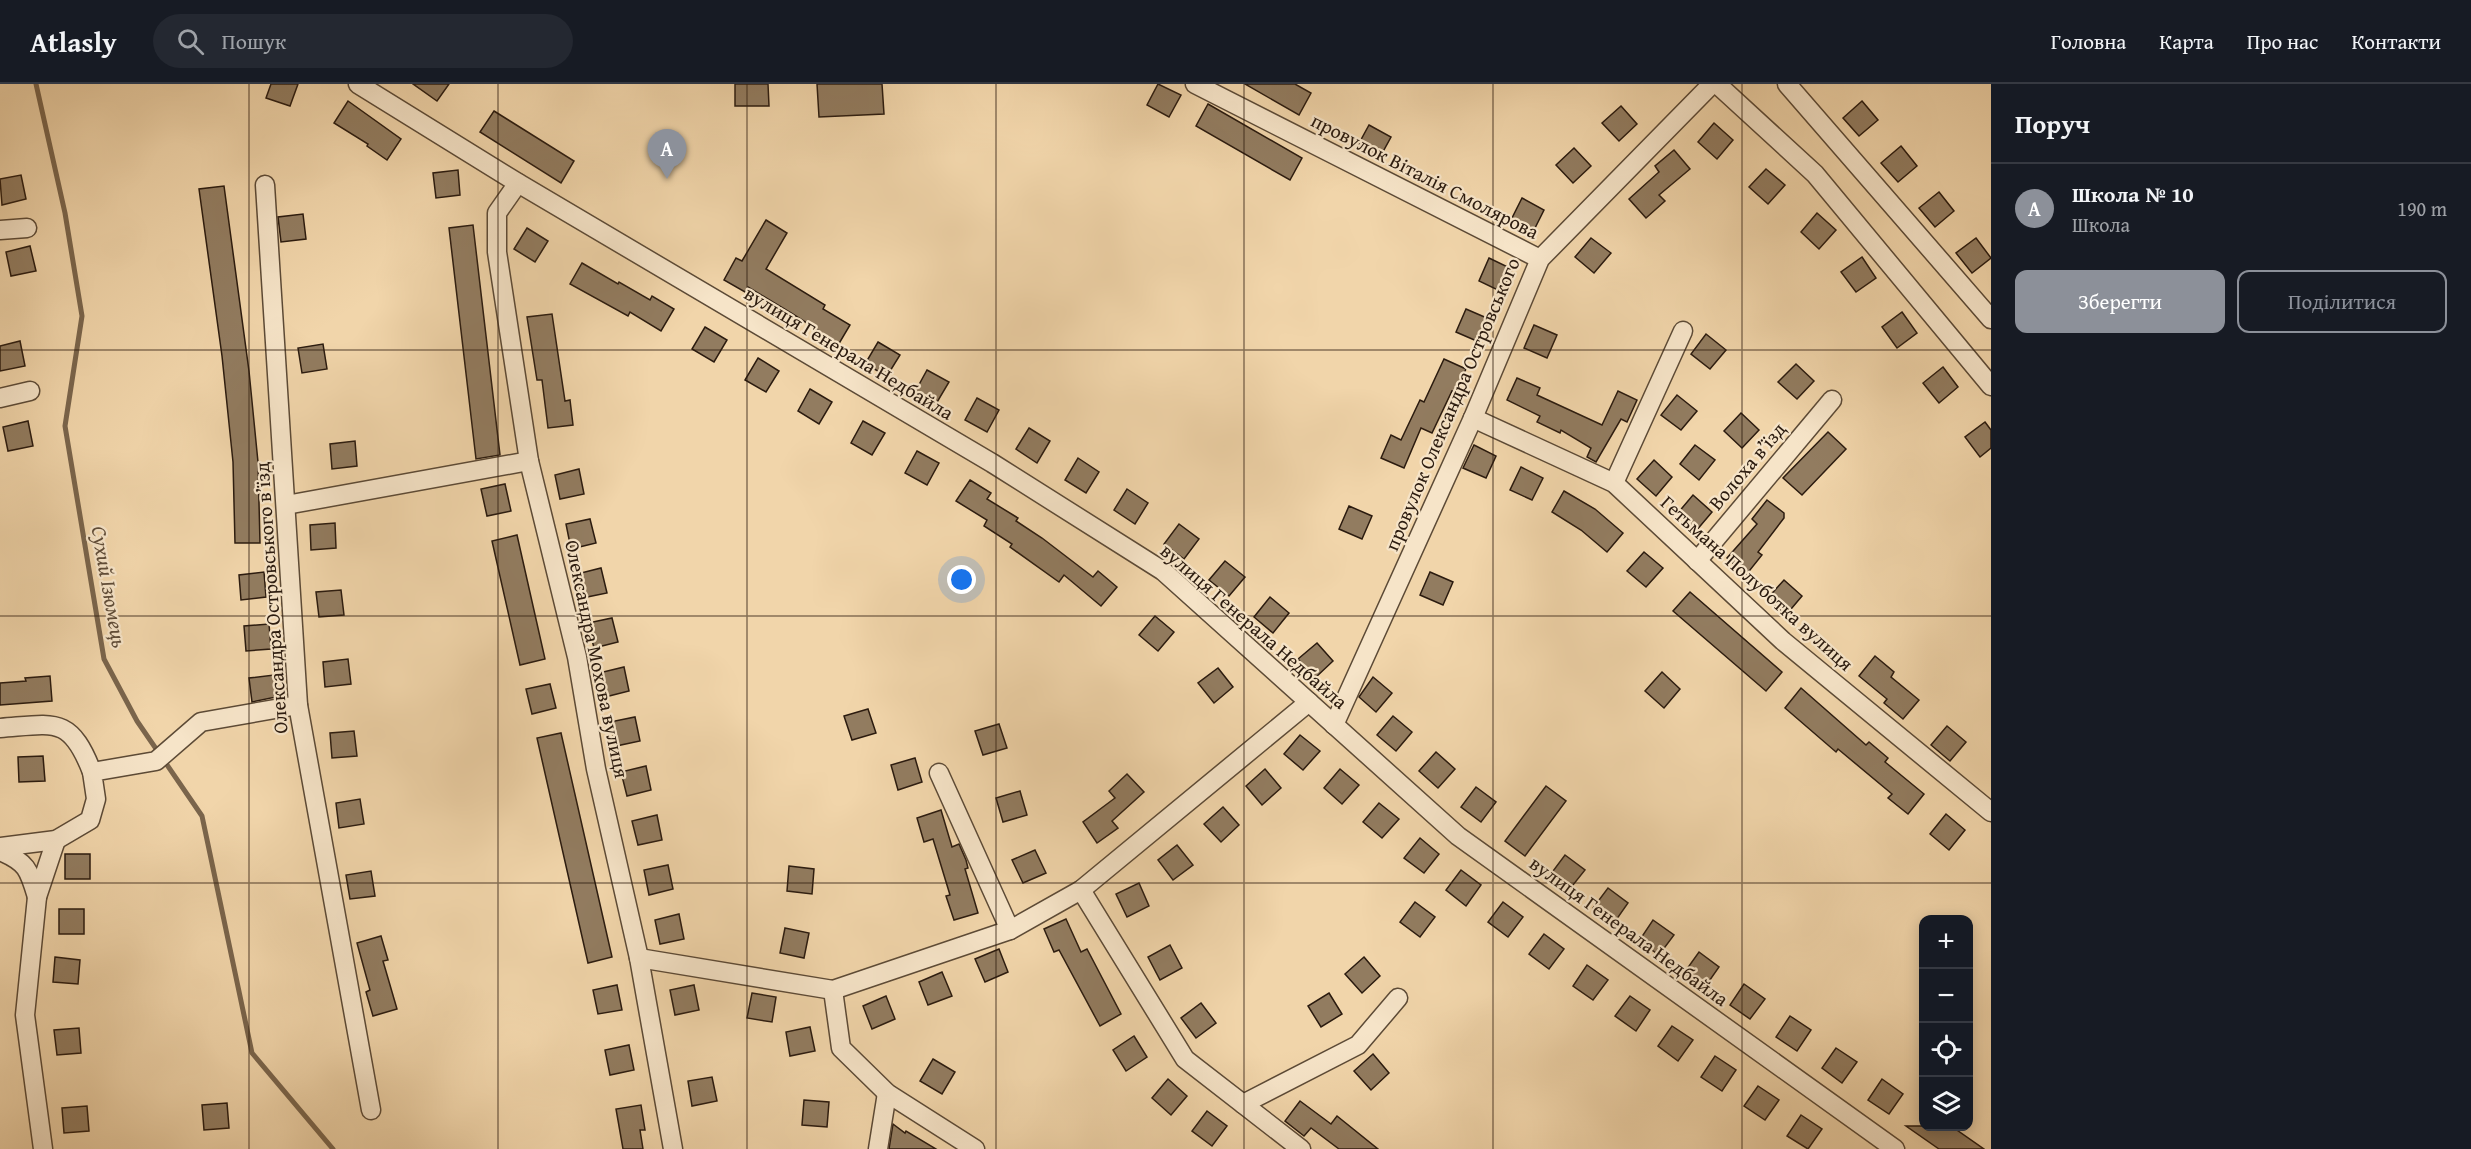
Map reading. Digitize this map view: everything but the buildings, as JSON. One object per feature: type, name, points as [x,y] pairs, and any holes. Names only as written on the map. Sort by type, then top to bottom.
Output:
[{"type":"street","name":"вулиця Генерала Недбайла","points":[[358,84],[518,183],[992,464],[1162,571],[1458,836],[1895,1149]]},
{"type":"street","name":"провулок Віталія Смолярова","points":[[1195,84],[1540,259]]},
{"type":"street","name":"провулок Олександра Островського","points":[[1334,725],[1473,418],[1540,259],[1712,84]]},
{"type":"street","points":[[1717,84],[1815,174],[1991,386]]},
{"type":"street","points":[[1787,84],[1984,298],[1991,320]]},
{"type":"street","name":"Олександра Мохова вулиця","points":[[518,183],[497,213],[496,252],[529,461],[577,657],[596,769],[639,958],[672,1149]]},
{"type":"street","name":"Олександра Островського в’їзд","points":[[265,185],[298,705],[370,1110]]},
{"type":"street","points":[[0,230],[27,228]]},
{"type":"street","points":[[1614,483],[1683,331]]},
{"type":"street","points":[[0,398],[30,391]]},
{"type":"street","name":"Волоха в’їзд","points":[[1697,561],[1832,400]]},
{"type":"street","name":"Гетьмана Полуботка вулиця","points":[[1473,418],[1614,483],[1783,641],[1991,812]]},
{"type":"street","points":[[286,506],[529,461]]},
{"type":"street","points":[[639,958],[833,990],[1010,930],[1081,890],[1309,702]]},
{"type":"street","points":[[92,772],[160,757],[201,722],[298,705]]},
{"type":"street","points":[[0,728],[50,724],[65,729],[84,751],[92,772],[96,799],[90,820],[56,840],[0,849]]},
{"type":"street","points":[[939,773],[1010,930]]},
{"type":"street","points":[[43,1149],[25,1015],[37,897],[56,840]]},
{"type":"street","points":[[0,849],[16,858],[30,871],[37,897]]},
{"type":"street","points":[[1081,890],[1185,1059],[1301,1149]]},
{"type":"street","points":[[833,990],[841,1048],[887,1093],[975,1149]]},
{"type":"street","points":[[1243,1104],[1358,1045],[1398,998]]},
{"type":"street","points":[[878,1149],[887,1093]]},
{"type":"waterway","name":"Сухий Ізюмець","points":[[36,84],[65,213],[82,316],[65,426],[104,659],[137,721],[202,816],[252,1053],[333,1149]]},
{"type":"place","name":"Школа № 10","points":[[667,179]]}]
